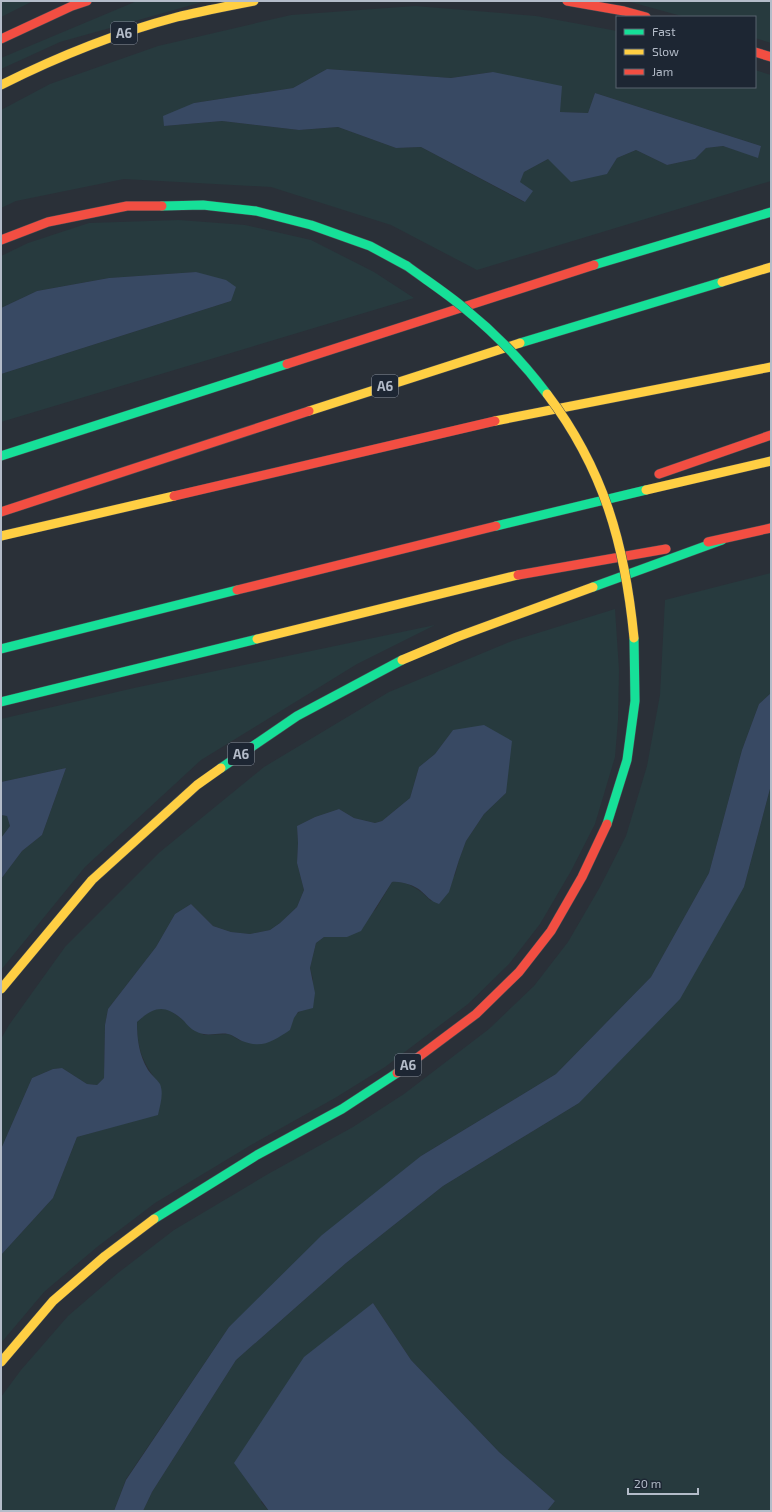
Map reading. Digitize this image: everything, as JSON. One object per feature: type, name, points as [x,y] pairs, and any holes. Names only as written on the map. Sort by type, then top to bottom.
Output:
[{"type":"highway","points":[[1,39],[72,6],[87,1]]},
{"type":"highway","name":"A6","points":[[1,85],[42,64],[129,31],[177,17],[254,1]]},
{"type":"highway","points":[[567,1],[624,11],[642,16]]},
{"type":"highway","points":[[756,52],[771,57]]},
{"type":"highway","name":"A6","points":[[1,240],[48,222],[127,206],[203,205],[256,211],[311,225],[370,246],[407,266],[470,313],[512,352],[543,388],[568,422],[592,466],[609,509],[622,554],[630,597],[634,638],[635,701],[627,760],[606,828],[582,877],[551,931],[519,972],[476,1014],[392,1077],[342,1109],[257,1155],[162,1213],[105,1256],[53,1301],[1,1362]]},
{"type":"highway","points":[[1,456],[167,404],[639,251],[771,212]]},
{"type":"highway","name":"A6","points":[[1,512],[476,356],[771,267]]},
{"type":"highway","points":[[1,536],[485,423],[771,367]]},
{"type":"highway","points":[[652,476],[771,435]]},
{"type":"highway","points":[[1,648],[548,513],[771,461]]},
{"type":"highway","points":[[548,513],[630,484]]},
{"type":"highway","name":"A6","points":[[1,702],[533,571],[722,540],[771,528]]},
{"type":"highway","name":"A6","points":[[1,989],[92,880],[197,785],[263,738],[297,716],[374,674],[450,640],[517,614],[722,540]]},
{"type":"green space","points":[[1,1],[33,1],[1,17]]},
{"type":"green space","points":[[137,1],[206,1],[60,42],[1,69],[1,58]]},
{"type":"green space","points":[[627,1],[771,2],[771,43],[756,38],[756,16],[681,16]]},
{"type":"green space","points":[[415,6],[536,16],[616,31],[616,88],[756,88],[756,70],[771,75],[771,181],[477,270],[391,225],[271,187],[124,179],[16,201],[1,208],[1,110],[50,84],[158,46],[291,15]],"holes":[[[327,69],[451,78],[493,72],[559,112],[588,113],[595,93],[761,146],[758,157],[723,146],[706,148],[695,159],[667,165],[636,150],[617,158],[607,174],[548,159],[524,172],[519,182],[524,202],[421,147],[396,148],[338,127],[299,130],[222,121],[164,126],[194,103],[293,88]]]},
{"type":"green space","points":[[179,220],[245,225],[311,240],[374,272],[414,298],[1,422],[1,374],[231,301],[196,272],[109,278],[37,291],[1,308],[1,256],[28,243],[89,223]]},
{"type":"green space","points":[[771,573],[771,693],[759,704],[742,750],[709,873],[651,977],[556,1074],[421,1156],[229,1327],[126,1479],[114,1511],[1,1511],[1,1397],[21,1370],[68,1316],[118,1273],[174,1230],[268,1174],[353,1127],[404,1094],[489,1029],[534,986],[568,942],[600,887],[626,836],[647,766],[660,695],[665,600]]},
{"type":"green space","points":[[615,609],[619,670],[618,720],[615,757],[595,824],[571,871],[540,924],[509,964],[468,1004],[385,1067],[335,1098],[251,1145],[155,1203],[97,1247],[44,1292],[1,1343],[1,1255],[53,1198],[77,1137],[158,1114],[160,1085],[149,1070],[142,1056],[138,1041],[137,1022],[146,1014],[156,1009],[168,1009],[204,1035],[229,1034],[241,1041],[290,1030],[295,1016],[299,1012],[308,1009],[313,979],[310,968],[316,943],[324,937],[347,937],[376,909],[392,882],[409,884],[431,901],[455,875],[466,841],[484,814],[506,793],[453,730],[435,754],[419,767],[410,798],[382,821],[375,823],[354,818],[339,809],[315,817],[297,826],[297,863],[304,890],[297,907],[270,930],[250,934],[231,932],[213,926],[191,904],[175,914],[156,947],[108,1009],[105,1025],[104,1078],[97,1085],[87,1084],[62,1068],[53,1069],[32,1078],[1,1149],[1,1039],[9,1025],[65,947],[160,852],[264,767],[389,692],[512,641]]},
{"type":"green space","points":[[435,625],[357,664],[201,760],[85,867],[1,970],[1,879],[22,851],[42,835],[66,768],[1,782],[1,719],[134,688]]},
{"type":"green space","points":[[771,785],[771,1511],[547,1511],[555,1501],[499,1452],[411,1360],[373,1303],[261,1502],[269,1511],[143,1511],[152,1492],[236,1360],[346,1263],[443,1186],[579,1103],[744,887]]},
{"type":"green space","points":[[1,815],[7,816],[10,826],[1,838]]},
{"type":"water","points":[[327,69],[451,78],[493,72],[562,86],[560,112],[588,113],[595,93],[761,146],[758,158],[723,146],[706,148],[695,159],[667,165],[636,150],[617,158],[607,174],[571,182],[548,159],[524,172],[520,182],[533,191],[525,202],[421,147],[396,148],[338,127],[299,130],[222,121],[164,126],[163,116],[194,103],[293,88]]},
{"type":"water","points":[[196,272],[226,280],[236,287],[231,301],[1,374],[1,308],[37,291],[109,278]]},
{"type":"water","points":[[771,693],[771,785],[744,887],[680,999],[579,1103],[443,1186],[346,1263],[236,1360],[152,1492],[143,1511],[114,1511],[126,1480],[229,1327],[322,1235],[421,1156],[556,1074],[651,977],[709,873],[742,750],[759,704]]},
{"type":"water","points":[[484,725],[512,741],[506,793],[484,814],[466,841],[449,892],[439,904],[431,900],[414,886],[392,882],[361,931],[347,937],[324,937],[316,943],[310,968],[315,993],[313,1008],[298,1012],[294,1018],[290,1030],[268,1043],[249,1043],[228,1034],[200,1033],[166,1010],[155,1010],[143,1017],[137,1022],[138,1041],[149,1072],[160,1084],[162,1092],[158,1115],[77,1137],[53,1198],[1,1255],[1,1149],[32,1078],[53,1069],[62,1068],[87,1084],[97,1085],[104,1078],[105,1025],[108,1009],[156,947],[175,914],[191,904],[213,926],[231,932],[250,934],[270,930],[297,907],[304,890],[297,863],[297,826],[315,817],[339,809],[354,818],[375,823],[382,821],[410,798],[419,767],[435,754],[453,730]]},
{"type":"water","points":[[66,768],[42,835],[22,851],[1,879],[1,838],[10,826],[7,816],[1,815],[1,782]]},
{"type":"water","points":[[373,1303],[411,1360],[499,1452],[555,1501],[547,1511],[269,1511],[234,1463],[304,1357]]},
{"type":"traffic: fast","points":[[162,206],[203,205],[256,211],[311,225],[370,246],[407,266]]},
{"type":"traffic: fast","points":[[594,265],[771,212]]},
{"type":"traffic: fast","points":[[407,266],[457,302],[487,327],[518,359],[547,394]]},
{"type":"traffic: fast","points":[[520,343],[722,282]]},
{"type":"traffic: fast","points":[[1,456],[287,364]]},
{"type":"traffic: fast","points":[[496,526],[646,490]]},
{"type":"traffic: fast","points":[[593,587],[722,540]]},
{"type":"traffic: fast","points":[[1,649],[237,590]]},
{"type":"traffic: fast","points":[[607,824],[627,760],[635,701],[634,638]]},
{"type":"traffic: fast","points":[[1,702],[257,639]]},
{"type":"traffic: fast","points":[[221,768],[297,716],[402,660]]},
{"type":"traffic: fast","points":[[154,1219],[257,1155],[342,1109],[397,1073]]},
{"type":"traffic: slow","points":[[1,85],[65,55],[132,30],[177,17],[254,1]]},
{"type":"traffic: slow","points":[[722,282],[771,267]]},
{"type":"traffic: slow","points":[[309,411],[520,343]]},
{"type":"traffic: slow","points":[[495,421],[771,367]]},
{"type":"traffic: slow","points":[[547,394],[567,422],[583,451],[597,480],[608,509],[618,540],[625,571],[634,638]]},
{"type":"traffic: slow","points":[[646,490],[771,461]]},
{"type":"traffic: slow","points":[[1,536],[174,496]]},
{"type":"traffic: slow","points":[[257,639],[518,575]]},
{"type":"traffic: slow","points":[[402,660],[457,637],[593,587]]},
{"type":"traffic: slow","points":[[1,989],[92,880],[197,785],[221,768]]},
{"type":"traffic: slow","points":[[1,1362],[53,1301],[105,1256],[154,1219]]},
{"type":"traffic: jam","points":[[1,39],[72,6],[87,1]]},
{"type":"traffic: jam","points":[[567,1],[624,11],[642,16]]},
{"type":"traffic: jam","points":[[756,52],[771,57]]},
{"type":"traffic: jam","points":[[1,240],[48,222],[127,206],[162,206]]},
{"type":"traffic: jam","points":[[287,364],[594,265]]},
{"type":"traffic: jam","points":[[1,512],[309,411]]},
{"type":"traffic: jam","points":[[174,496],[495,421]]},
{"type":"traffic: jam","points":[[659,474],[771,435]]},
{"type":"traffic: jam","points":[[237,590],[496,526]]},
{"type":"traffic: jam","points":[[708,542],[771,528]]},
{"type":"traffic: jam","points":[[518,575],[666,549]]},
{"type":"traffic: jam","points":[[397,1073],[476,1014],[519,972],[551,931],[582,877],[607,824]]}]
